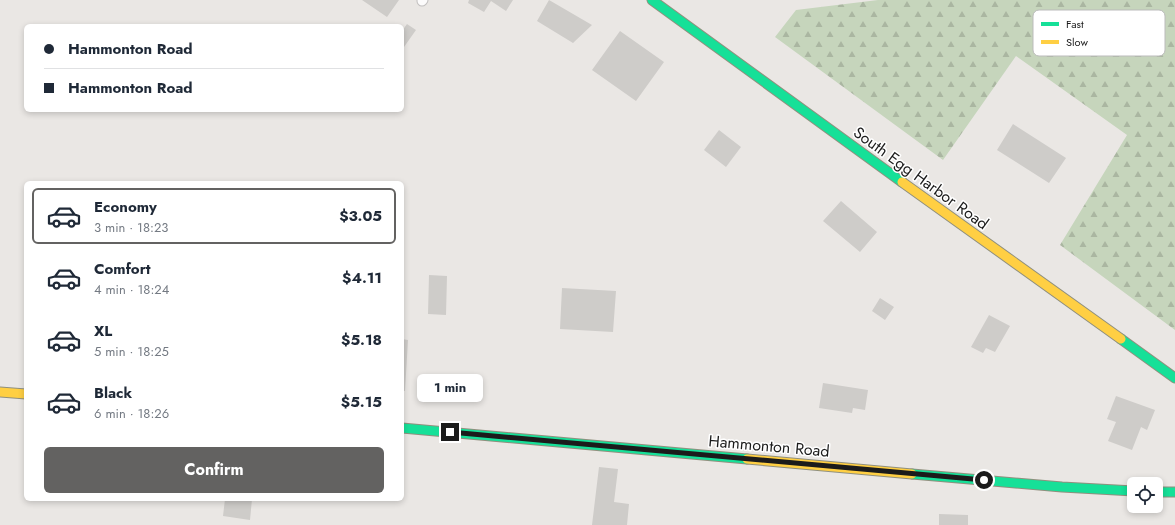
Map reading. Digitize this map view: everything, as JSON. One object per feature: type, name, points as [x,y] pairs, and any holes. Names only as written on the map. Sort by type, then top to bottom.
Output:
[{"type":"street","name":"South Egg Harbor Road","points":[[652,0],[743,68],[1175,378]]},
{"type":"street","points":[[0,392],[24,394]]},
{"type":"street","name":"Hammonton Road","points":[[404,428],[1062,487],[1127,491]]},
{"type":"street","points":[[1163,492],[1175,492]]},
{"type":"green space","points":[[878,0],[1175,0],[1175,330],[1060,245],[1127,135],[1016,56],[943,160],[775,37],[796,10]]},
{"type":"building","points":[[362,0],[399,0],[387,17]]},
{"type":"building","points":[[469,0],[513,0],[506,11],[491,1],[484,12],[468,3]]},
{"type":"building","points":[[549,0],[592,25],[573,43],[537,21]]},
{"type":"building","points":[[407,24],[416,30],[404,47],[404,28]]},
{"type":"building","points":[[620,31],[664,62],[636,101],[592,70]]},
{"type":"building","points":[[1013,124],[1066,158],[1049,183],[997,150]]},
{"type":"building","points":[[719,130],[741,147],[726,167],[704,150]]},
{"type":"building","points":[[841,201],[877,232],[860,252],[823,221]]},
{"type":"building","points":[[429,275],[447,276],[446,315],[428,314]]},
{"type":"building","points":[[562,288],[616,291],[613,332],[560,329]]},
{"type":"building","points":[[880,298],[894,307],[885,320],[872,311]]},
{"type":"building","points":[[989,315],[1010,326],[995,352],[986,348],[983,353],[971,347]]},
{"type":"building","points":[[404,339],[408,340],[404,391]]},
{"type":"building","points":[[823,383],[868,390],[865,410],[853,408],[852,413],[819,408]]},
{"type":"building","points":[[1116,396],[1155,410],[1147,430],[1141,427],[1132,450],[1108,441],[1116,422],[1107,419]]},
{"type":"building","points":[[599,467],[618,469],[614,502],[629,504],[627,525],[592,525]]},
{"type":"building","points":[[225,501],[252,501],[250,520],[223,516]]},
{"type":"building","points":[[939,514],[968,515],[968,525],[939,525]]},
{"type":"traffic: fast","points":[[652,0],[902,182]]},
{"type":"traffic: fast","points":[[1121,339],[1175,378]]},
{"type":"traffic: fast","points":[[404,428],[747,459]]},
{"type":"traffic: fast","points":[[912,474],[1062,487],[1127,491]]},
{"type":"traffic: fast","points":[[1163,492],[1175,492]]},
{"type":"traffic: slow","points":[[902,182],[1121,339]]},
{"type":"traffic: slow","points":[[0,392],[24,394]]},
{"type":"traffic: slow","points":[[747,459],[912,474]]},
{"type":"route","points":[[450,432],[984,480]]}]
